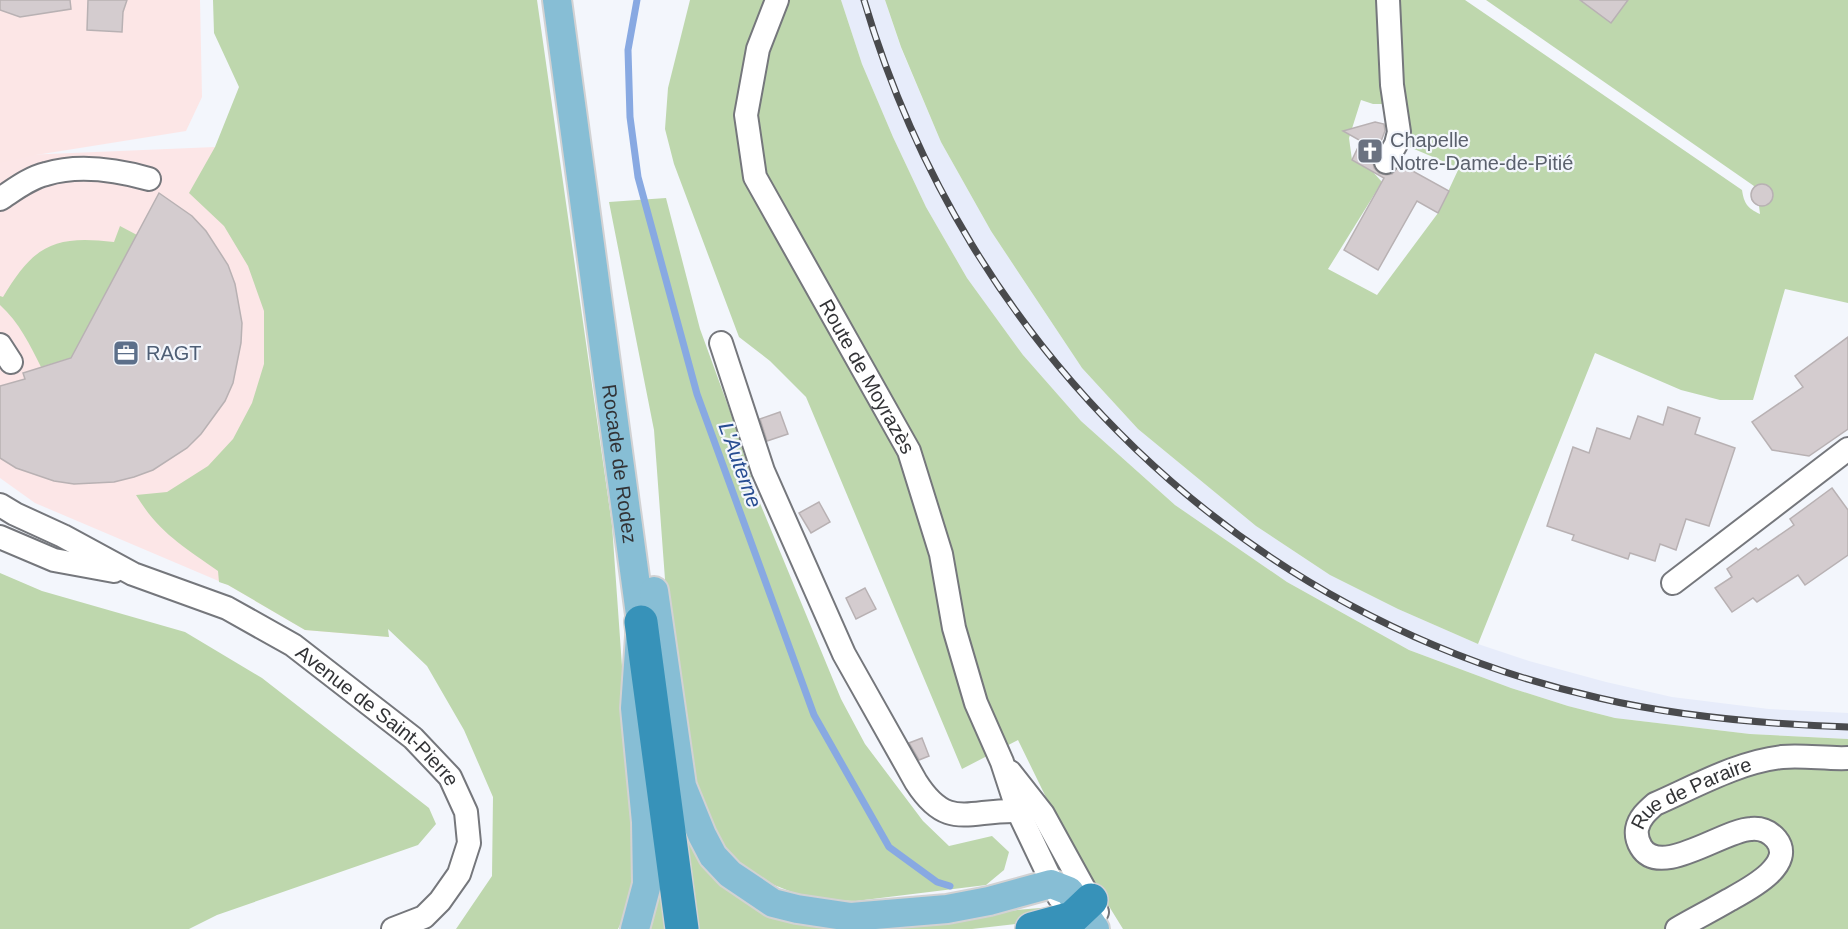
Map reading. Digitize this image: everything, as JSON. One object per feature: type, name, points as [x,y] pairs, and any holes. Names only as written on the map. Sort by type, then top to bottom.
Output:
[{"type":"highway","name":"Rocade de Rodez","points":[[641,622],[682,929]]},
{"type":"highway","points":[[1032,929],[1087,919]]},
{"type":"main road","name":"Rocade de Rodez","points":[[557,0],[641,622]]},
{"type":"main road","points":[[613,417],[634,438],[682,786],[713,856],[730,874],[773,903],[797,909],[851,917],[947,909],[989,901],[1051,884],[1069,891],[1087,919]]},
{"type":"main road","points":[[635,929],[647,884],[646,822],[635,708],[641,622]]},
{"type":"street","name":"Route de Moyrazès","points":[[777,0],[758,49],[746,115],[755,177],[909,451],[941,554],[954,628],[976,703],[1002,762],[1018,811],[1051,884]]},
{"type":"street","points":[[1386,162],[1396,144],[1399,132],[1392,85],[1388,0]]},
{"type":"street","points":[[0,199],[21,185],[45,174],[67,171],[120,171],[149,179]]},
{"type":"street","points":[[721,343],[763,471],[844,654],[921,790],[927,799],[941,811],[958,816],[1004,810],[1018,811]]},
{"type":"street","points":[[1673,583],[1848,449]]},
{"type":"street","name":"Avenue de Saint-Pierre","points":[[0,505],[133,574],[227,608],[293,645],[412,738],[450,777],[466,812],[469,843],[459,874],[440,901],[424,917],[393,929]]},
{"type":"street","name":"Avenue de Saint-Pierre","points":[[0,537],[54,560],[133,574]]},
{"type":"street","name":"Rue de Paraire","points":[[1677,929],[1767,877],[1780,856],[1780,847],[1769,833],[1760,829],[1749,829],[1674,857],[1663,859],[1654,857],[1643,850],[1637,840],[1636,831],[1646,812],[1655,804],[1733,769],[1766,760],[1785,757],[1848,758]]},
{"type":"street","name":"Route de Moyrazès","points":[[1002,762],[1043,814],[1087,919]]},
{"type":"shaded area","points":[[0,0],[200,0],[202,97],[186,131],[0,163]]},
{"type":"shaded area","points":[[841,0],[885,0],[901,48],[941,142],[991,231],[1082,368],[1138,429],[1256,526],[1330,575],[1398,609],[1478,644],[1529,661],[1672,697],[1769,709],[1848,713],[1848,739],[1750,734],[1615,718],[1511,688],[1409,650],[1287,582],[1175,505],[1081,421],[1023,355],[967,278],[926,207],[893,137],[862,64]]},
{"type":"shaded area","points":[[215,147],[389,637],[305,630],[228,585],[35,503],[0,478],[0,156]]},
{"type":"green space","points":[[213,0],[537,0],[612,525],[635,850],[629,900],[618,929],[456,929],[492,876],[493,797],[464,730],[427,666],[388,629],[389,637],[305,630],[219,582],[218,571],[163,529],[136,495],[167,492],[208,466],[233,439],[252,403],[264,364],[264,311],[248,266],[224,226],[189,193],[215,147],[239,87],[214,33]]},
{"type":"green space","points":[[690,0],[841,0],[862,64],[926,207],[967,278],[1023,355],[1081,421],[1175,505],[1287,582],[1409,650],[1511,688],[1568,706],[1615,718],[1750,734],[1848,739],[1848,929],[1123,929],[1062,830],[1018,740],[962,769],[806,397],[770,361],[739,337],[674,164],[665,129],[668,88]]},
{"type":"green space","points":[[885,0],[1380,0],[1384,96],[1382,104],[1361,100],[1349,138],[1352,160],[1373,172],[1382,182],[1328,269],[1377,295],[1438,213],[1459,168],[1407,146],[1406,98],[1397,83],[1395,0],[1465,0],[1742,190],[1747,205],[1760,214],[1759,206],[1751,199],[1754,186],[1486,0],[1848,0],[1848,303],[1785,289],[1753,400],[1720,400],[1681,390],[1595,353],[1478,644],[1398,609],[1330,575],[1256,526],[1138,429],[1082,368],[991,231],[941,142],[901,47]]},
{"type":"green space","points":[[666,198],[700,329],[731,414],[757,496],[841,699],[865,744],[923,821],[949,846],[992,836],[1009,852],[1004,870],[986,885],[856,901],[825,900],[802,896],[759,879],[737,864],[718,842],[697,793],[668,620],[654,430],[609,202]]},
{"type":"green space","points":[[120,226],[137,235],[71,358],[41,367],[18,326],[0,305],[0,296],[3,297],[25,265],[48,247],[76,240],[114,242]]},
{"type":"green space","points":[[0,573],[42,591],[185,632],[262,678],[429,808],[436,824],[418,845],[217,915],[189,929],[0,929]]},
{"type":"green space","points":[[687,836],[768,911],[994,912],[1052,907],[1041,921],[972,929],[698,929],[685,837]]},
{"type":"green space","points":[[662,883],[668,929],[643,929]]},
{"type":"building","points":[[0,0],[70,0],[71,9],[20,17],[0,10]]},
{"type":"building","points":[[88,0],[127,0],[123,12],[122,32],[87,30]]},
{"type":"building","points":[[1580,0],[1628,0],[1611,23]]},
{"type":"building","points":[[1375,122],[1384,124],[1385,131],[1373,162],[1374,168],[1379,173],[1392,174],[1400,164],[1449,191],[1438,213],[1417,201],[1378,270],[1344,250],[1384,178],[1352,160],[1361,141],[1343,131]]},
{"type":"building","points":[[1762,184],[1770,187],[1773,195],[1770,203],[1762,206],[1754,203],[1751,195],[1754,187]]},
{"type":"building","points":[[159,193],[192,216],[206,231],[228,265],[235,284],[242,323],[241,343],[233,383],[225,401],[201,434],[187,448],[153,470],[134,477],[114,482],[74,484],[54,481],[16,468],[0,458],[0,386],[25,379],[23,373],[71,358]]},
{"type":"building","points":[[1848,337],[1848,429],[1809,456],[1772,450],[1752,422],[1803,387],[1795,376]]},
{"type":"building","points":[[1668,407],[1700,418],[1695,434],[1735,448],[1709,526],[1686,519],[1676,550],[1660,544],[1655,561],[1630,553],[1628,559],[1572,540],[1574,535],[1547,526],[1573,447],[1589,453],[1597,428],[1630,439],[1638,416],[1663,425]]},
{"type":"building","points":[[780,412],[788,434],[767,441],[760,419]]},
{"type":"building","points":[[1832,488],[1848,510],[1848,555],[1805,585],[1798,575],[1757,602],[1753,598],[1732,612],[1715,588],[1732,577],[1727,569],[1794,525],[1790,519]]},
{"type":"building","points":[[819,502],[830,522],[811,533],[799,513]]},
{"type":"building","points":[[865,588],[876,609],[856,619],[846,598]]},
{"type":"building","points":[[922,738],[929,756],[919,760],[909,743]]},
{"type":"waterway","name":"L'Auterne","points":[[637,0],[628,50],[630,117],[638,177],[697,394],[814,715],[889,847],[937,882],[950,886]]},
{"type":"railway","points":[[864,0],[910,127],[972,245],[1048,353],[1136,450],[1237,534],[1348,604],[1469,659],[1630,705],[1754,722],[1848,727]]},
{"type":"place","name":"Chapelle Notre-Dame-de-Pitié","points":[[1370,151]]},
{"type":"place","name":"RAGT","points":[[126,353]]}]
